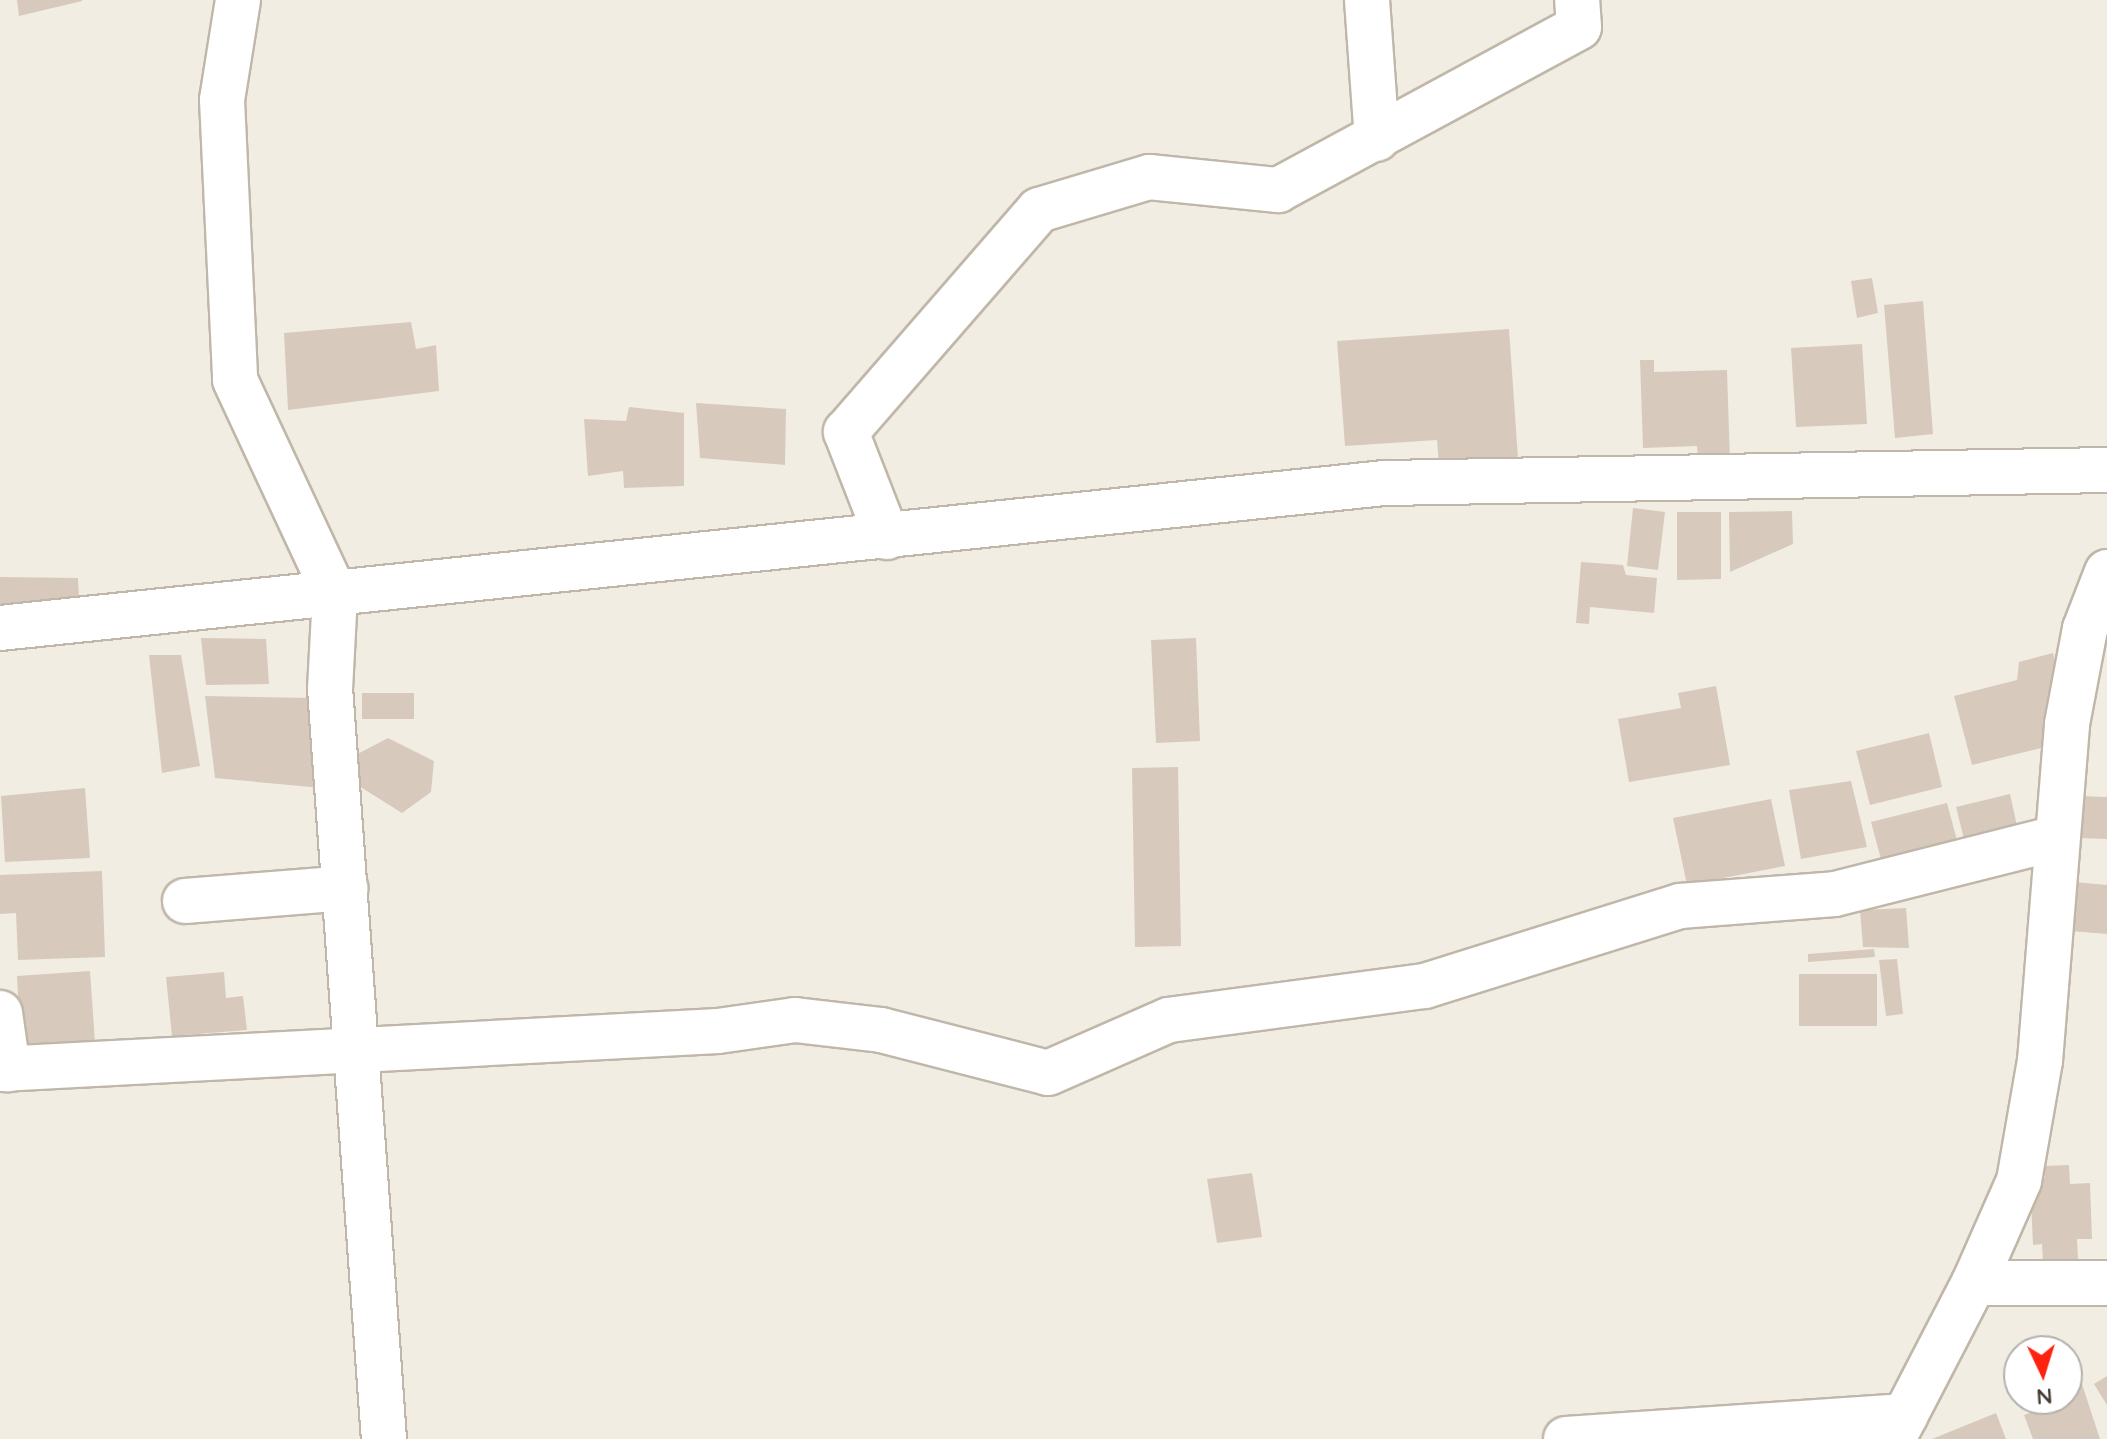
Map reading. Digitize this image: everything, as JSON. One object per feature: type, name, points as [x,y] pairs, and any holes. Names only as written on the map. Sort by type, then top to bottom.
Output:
[{"type":"street","points":[[238,0],[222,100],[235,380],[335,594],[330,688],[384,1439]]},
{"type":"street","points":[[1367,0],[1377,139]]},
{"type":"street","points":[[887,537],[846,432],[1039,210],[1149,177],[1278,190],[1579,27],[1577,0]]},
{"type":"street","points":[[0,628],[1385,483],[2107,470]]},
{"type":"street","points":[[1566,1439],[1899,1427],[1974,1283],[2019,1181],[2040,1061],[2067,724],[2085,629],[2107,572]]},
{"type":"street","points":[[0,1013],[4,1069],[356,1047],[718,1031],[795,1020],[881,1030],[1048,1073],[1169,1020],[1425,986],[1680,906],[1835,894],[2056,838]]},
{"type":"street","points":[[185,901],[345,888]]},
{"type":"street","points":[[1974,1283],[2107,1283]]},
{"type":"building","points":[[17,0],[82,0],[82,1],[19,16]]},
{"type":"building","points":[[1872,278],[1878,313],[1857,318],[1851,281]]},
{"type":"building","points":[[1923,301],[1933,434],[1895,438],[1884,305]]},
{"type":"building","points":[[411,322],[416,349],[436,345],[439,391],[288,410],[284,333]]},
{"type":"building","points":[[1509,329],[1518,458],[1439,464],[1437,440],[1345,446],[1337,341]]},
{"type":"building","points":[[1862,344],[1867,424],[1796,427],[1791,348]]},
{"type":"building","points":[[1640,360],[1654,360],[1654,372],[1727,370],[1730,461],[1698,462],[1697,446],[1643,448]]},
{"type":"building","points":[[696,403],[786,409],[785,465],[700,458]]},
{"type":"building","points":[[629,407],[684,413],[684,486],[624,488],[623,471],[588,476],[584,419],[626,421]]},
{"type":"building","points":[[1633,508],[1665,512],[1658,570],[1627,566]]},
{"type":"building","points":[[1792,511],[1793,544],[1730,572],[1729,512]]},
{"type":"building","points":[[1677,512],[1721,512],[1721,579],[1677,580]]},
{"type":"building","points":[[1581,562],[1623,565],[1626,575],[1657,578],[1654,613],[1590,607],[1589,624],[1576,623]]},
{"type":"building","points":[[0,577],[78,578],[79,599],[0,611]]},
{"type":"building","points":[[201,638],[266,639],[269,684],[206,685]]},
{"type":"building","points":[[1196,638],[1200,741],[1156,743],[1151,640]]},
{"type":"building","points":[[2053,653],[2067,710],[2057,744],[1972,765],[1954,696],[2017,680],[2019,662]]},
{"type":"building","points":[[149,655],[181,655],[200,766],[162,773]]},
{"type":"building","points":[[1716,686],[1730,765],[1629,782],[1618,719],[1681,708],[1678,693]]},
{"type":"building","points":[[362,693],[414,693],[414,719],[362,719]]},
{"type":"building","points":[[205,696],[312,698],[321,788],[215,778]]},
{"type":"building","points":[[1929,733],[1942,787],[1870,805],[1856,751]]},
{"type":"building","points":[[388,738],[434,761],[431,792],[402,813],[359,786],[346,760]]},
{"type":"building","points":[[1178,767],[1181,946],[1135,947],[1132,768]]},
{"type":"building","points":[[1851,781],[1867,847],[1801,859],[1789,790]]},
{"type":"building","points":[[85,788],[90,858],[5,862],[1,796]]},
{"type":"building","points":[[2010,794],[2019,835],[1966,847],[1956,807]]},
{"type":"building","points":[[2080,796],[2107,797],[2107,839],[2078,838]]},
{"type":"building","points":[[1771,799],[1785,866],[1687,885],[1673,818]]},
{"type":"building","points":[[1947,803],[1958,844],[1882,863],[1871,822]]},
{"type":"building","points":[[102,871],[105,957],[18,960],[16,913],[0,914],[0,875]]},
{"type":"building","points":[[2075,882],[2107,885],[2107,934],[2071,931]]},
{"type":"building","points":[[1906,908],[1909,948],[1863,947],[1860,910]]},
{"type":"building","points":[[1874,949],[1875,957],[1808,962],[1808,954]]},
{"type":"building","points":[[1897,959],[1903,1014],[1886,1016],[1879,960]]},
{"type":"building","points":[[90,971],[95,1042],[21,1047],[17,976]]},
{"type":"building","points":[[224,972],[226,998],[243,996],[247,1030],[172,1036],[166,977]]},
{"type":"building","points":[[1799,974],[1877,974],[1877,1026],[1799,1026]]},
{"type":"building","points":[[2069,1165],[2070,1184],[2090,1183],[2092,1239],[2077,1239],[2078,1259],[2043,1261],[2042,1244],[2033,1245],[2030,1179],[2045,1178],[2044,1166]]},
{"type":"building","points":[[1252,1173],[1262,1237],[1217,1243],[1207,1179]]},
{"type":"building","points":[[2107,1376],[2107,1405],[2094,1384]]},
{"type":"building","points":[[2083,1387],[2100,1439],[2033,1439],[2024,1415],[2083,1415]]},
{"type":"building","points":[[1996,1413],[2006,1439],[1932,1439]]}]
